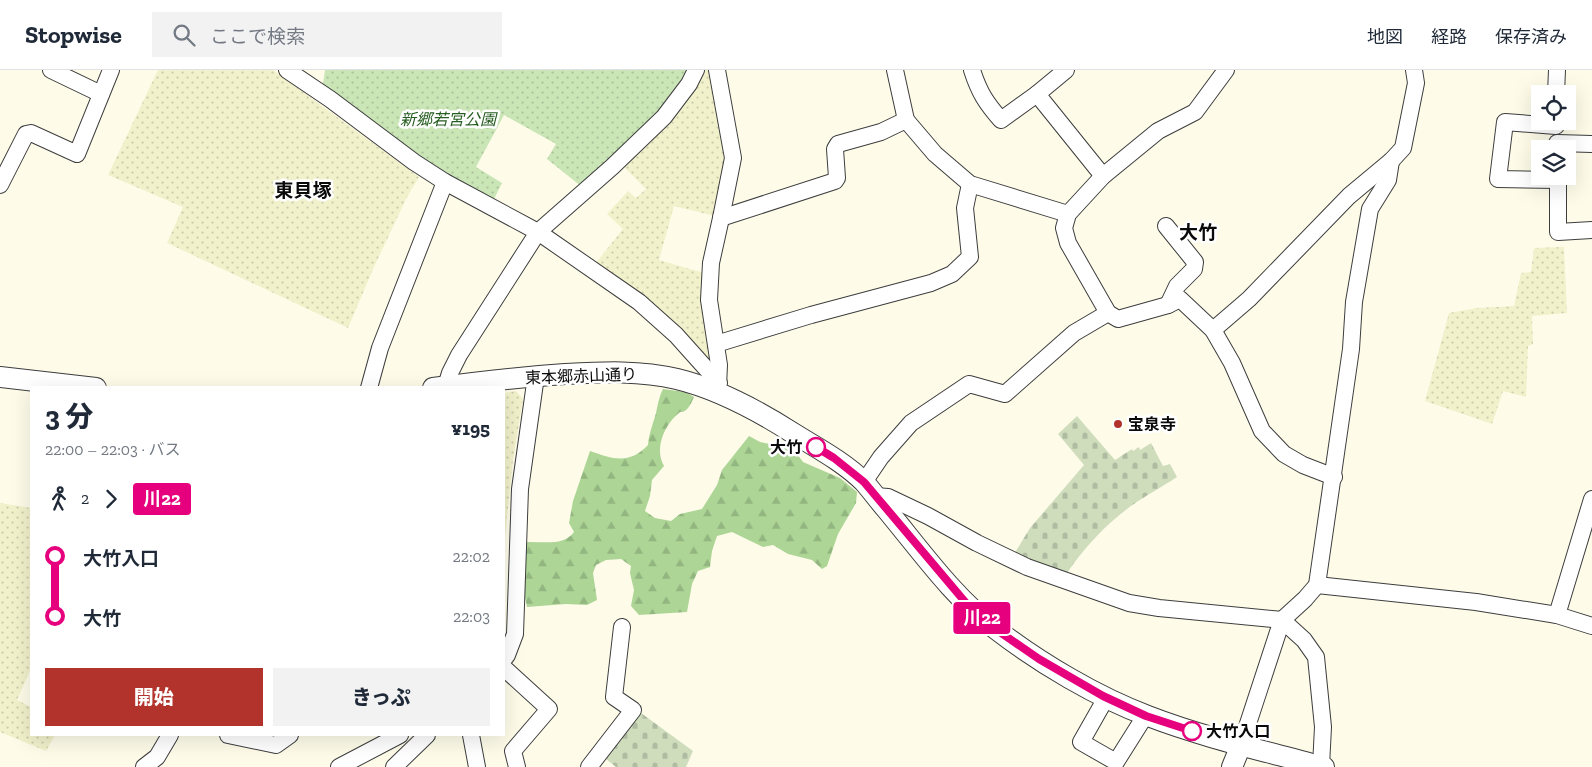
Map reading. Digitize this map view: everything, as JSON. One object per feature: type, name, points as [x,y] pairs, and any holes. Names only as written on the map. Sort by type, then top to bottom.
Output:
[{"type":"street","points":[[51,70],[101,94]]},
{"type":"street","points":[[0,184],[26,134],[31,133],[77,154],[111,70]]},
{"type":"street","points":[[287,70],[330,99],[414,162],[445,182],[538,232],[639,302],[676,335],[718,388]]},
{"type":"street","points":[[440,386],[450,373],[538,232],[612,167],[664,117],[689,84],[696,70]]},
{"type":"street","points":[[717,70],[732,158],[711,263],[709,300],[716,344],[718,388]]},
{"type":"street","points":[[895,70],[906,120],[934,154],[970,184],[1068,214]]},
{"type":"street","points":[[972,70],[978,91],[1001,120],[1066,70]]},
{"type":"street","points":[[1226,70],[1195,112],[1158,131],[1103,176],[1068,214],[1064,228],[1068,243],[1108,313],[1118,320],[1168,305],[1180,299],[1213,330],[1232,363],[1262,431],[1284,454],[1303,465],[1334,477]]},
{"type":"street","points":[[1213,330],[1249,299],[1349,196],[1391,162],[1403,148],[1416,83],[1414,70]]},
{"type":"street","points":[[1556,85],[1557,70]]},
{"type":"street","points":[[1037,94],[1103,176]]},
{"type":"street","points":[[721,218],[834,181],[837,178],[835,149],[838,144],[881,132],[906,120]]},
{"type":"street","points":[[1531,123],[1504,122],[1498,179],[1531,178]]},
{"type":"street","points":[[1576,145],[1592,144]]},
{"type":"street","points":[[1232,767],[1282,620],[1305,599],[1317,584],[1352,349],[1354,302],[1370,209],[1388,180],[1391,162]]},
{"type":"street","points":[[369,386],[380,348],[445,182]]},
{"type":"street","points":[[716,344],[811,315],[931,283],[952,274],[970,257],[966,208],[970,184]]},
{"type":"street","points":[[1558,185],[1558,232],[1592,230]]},
{"type":"street","points":[[1166,226],[1195,262],[1194,269],[1177,286],[1168,305]]},
{"type":"street","points":[[1108,313],[1074,333],[1005,394],[969,384],[911,423],[881,457],[869,489],[928,516],[977,543],[1027,567],[1129,603],[1159,608],[1282,620],[1304,640],[1316,657],[1323,727],[1323,766]]},
{"type":"street","name":"東本郷赤山通り","points":[[448,386],[536,376],[608,372],[638,373],[718,388],[834,458],[869,489],[945,579],[980,616],[1002,634],[1039,659],[1106,698],[1146,716],[1241,745],[1323,766]]},
{"type":"street","points":[[505,657],[516,634],[520,489],[536,376]]},
{"type":"street","points":[[0,378],[77,386]]},
{"type":"street","points":[[1557,615],[1592,499]]},
{"type":"street","points":[[1317,584],[1476,602],[1557,615],[1592,626]]},
{"type":"street","points":[[589,767],[633,710],[614,697],[622,627]]},
{"type":"street","points":[[505,669],[549,709],[513,751],[517,767]]},
{"type":"street","points":[[1106,698],[1080,742],[1116,762],[1146,716]]},
{"type":"street","points":[[144,767],[157,757],[169,736]]},
{"type":"street","points":[[233,736],[276,745],[289,736]]},
{"type":"street","points":[[339,767],[398,736]]},
{"type":"street","points":[[394,767],[426,736]]},
{"type":"street","points":[[471,736],[477,767]]},
{"type":"green space","points":[[158,70],[273,70],[419,177],[406,199],[374,267],[348,328],[167,243],[183,207],[108,175]]},
{"type":"green space","name":"新郷若宮公園","points":[[325,70],[693,70],[669,107],[582,187],[547,159],[556,144],[504,115],[476,167],[502,183],[493,201],[431,165],[323,84]]},
{"type":"green space","points":[[701,70],[713,70],[726,153],[715,216],[674,206],[659,260],[704,273],[714,363],[710,366],[595,264],[623,229],[607,214],[628,191],[636,198],[646,189],[621,164]]},
{"type":"green space","points":[[1564,247],[1567,313],[1532,316],[1533,344],[1528,346],[1526,397],[1503,391],[1492,424],[1425,401],[1449,313],[1477,308],[1514,306],[1521,273],[1531,272],[1534,248]]},
{"type":"green space","points":[[663,389],[685,392],[694,397],[687,409],[674,418],[665,431],[660,445],[661,459],[664,466],[652,480],[650,496],[645,511],[655,518],[671,521],[680,514],[702,509],[717,485],[722,470],[749,436],[760,442],[781,446],[797,454],[803,462],[840,478],[857,492],[856,503],[838,534],[827,566],[822,569],[812,560],[788,554],[773,545],[763,547],[732,532],[717,536],[712,551],[710,567],[698,571],[692,584],[687,612],[639,615],[631,606],[634,590],[630,573],[631,566],[621,559],[606,560],[596,565],[593,573],[597,600],[587,605],[566,604],[527,607],[524,592],[526,542],[564,540],[574,532],[569,523],[573,501],[590,451],[613,458],[627,458],[641,451],[648,445]]},
{"type":"green space","points":[[516,391],[523,399],[513,459],[505,537],[505,393]]},
{"type":"green space","points":[[1077,416],[1115,460],[1132,449],[1133,451],[1139,447],[1140,450],[1151,443],[1163,466],[1170,464],[1177,477],[1136,502],[1122,513],[1088,546],[1067,573],[1013,556],[1030,528],[1084,465],[1058,434]]},
{"type":"green space","points":[[0,503],[30,508],[30,670],[17,700],[30,706],[30,736],[54,736],[46,751],[0,732]]},
{"type":"green space","points":[[641,713],[693,751],[686,767],[616,767],[606,759]]},
{"type":"bus line","name":"川22","points":[[816,447],[834,458],[864,482],[966,603],[994,628],[1039,659],[1103,696],[1146,716],[1192,731]]},
{"type":"place","name":"宝泉寺","points":[[1118,424]]},
{"type":"place","name":"大竹","points":[[816,447]]},
{"type":"place","name":"大竹入口","points":[[1192,731]]},
{"type":"district","name":"東貝塚","points":[[303,190]]},
{"type":"district","name":"大竹","points":[[1198,232]]}]
